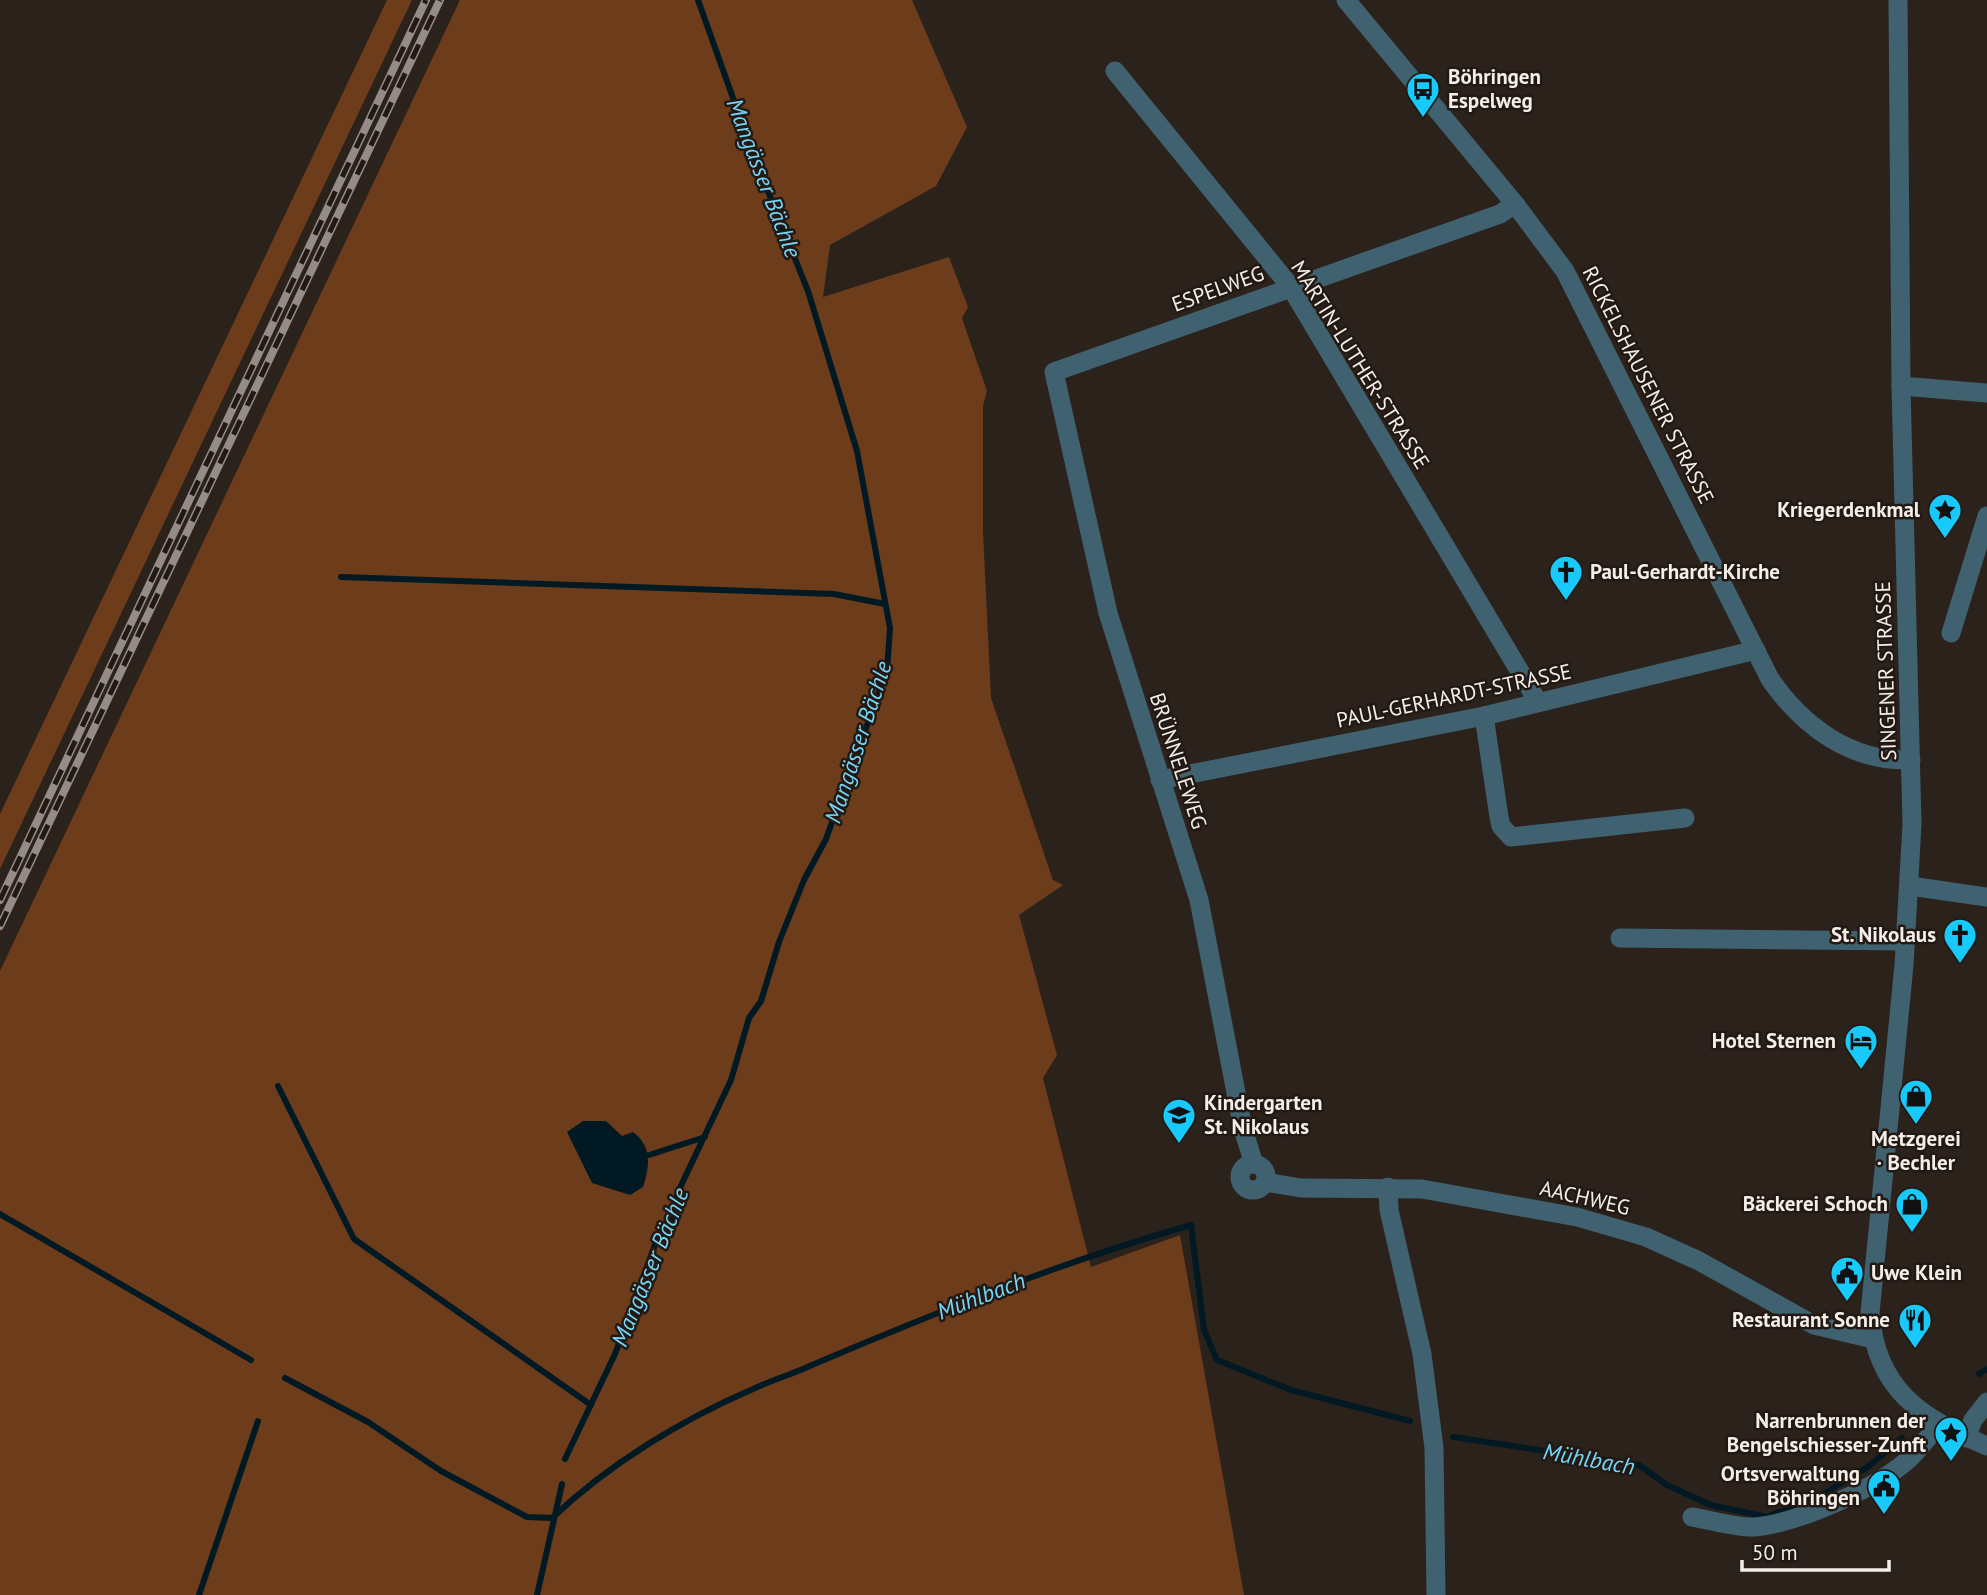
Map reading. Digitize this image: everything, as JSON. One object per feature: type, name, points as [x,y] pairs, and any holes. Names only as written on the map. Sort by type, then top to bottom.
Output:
[{"type":"street","name":"RICKELSHAUSENER STRASSE","points":[[1346,0],[1515,204],[1565,271],[1756,650],[1788,705],[1821,731],[1870,758],[1911,760]]},
{"type":"street","name":"SINGENER STRASSE","points":[[1898,0],[1901,386],[1911,760],[1910,886],[1870,1299],[1873,1339],[1887,1376],[1895,1387],[1915,1408],[1939,1424],[1987,1446]]},
{"type":"street","name":"MARTIN-LUTHER-STRASSE","points":[[1115,71],[1290,286],[1538,702]]},
{"type":"street","name":"ESPELWEG","points":[[1054,372],[1290,286],[1500,214],[1515,204]]},
{"type":"street","name":"BRÜNNELEWEG","points":[[1054,372],[1108,614],[1199,900],[1244,1129],[1254,1164],[1262,1168],[1265,1182]]},
{"type":"street","points":[[1901,386],[1987,393]]},
{"type":"street","points":[[1951,633],[1987,516]]},
{"type":"street","name":"PAUL-GERHARDT-STRASSE","points":[[1160,780],[1484,716],[1756,650]]},
{"type":"street","points":[[1484,716],[1501,826],[1511,837],[1685,818]]},
{"type":"street","points":[[1910,886],[1987,897]]},
{"type":"street","points":[[1620,938],[1906,941]]},
{"type":"street","name":"AACHWEG","points":[[1265,1182],[1301,1188],[1388,1186],[1422,1189],[1577,1217],[1646,1237],[1699,1261],[1814,1325],[1873,1339]]},
{"type":"street","points":[[1388,1186],[1389,1210],[1422,1354],[1434,1448],[1436,1595]]},
{"type":"street","points":[[1966,1438],[1973,1420],[1987,1402]]},
{"type":"street","points":[[1692,1517],[1753,1527],[1790,1521],[1838,1501],[1891,1471],[1910,1458],[1939,1424]]},
{"type":"shaded area","points":[[387,0],[412,0],[0,869],[0,814]]},
{"type":"shaded area","points":[[460,0],[912,0],[967,127],[936,186],[830,245],[823,297],[949,257],[968,307],[962,318],[987,391],[983,406],[983,532],[991,698],[1053,880],[1063,885],[1019,915],[1057,1055],[1043,1078],[1091,1267],[1180,1235],[1244,1595],[0,1595],[0,971]]},
{"type":"water","points":[[583,1121],[606,1121],[622,1136],[633,1132],[639,1138],[648,1157],[643,1187],[630,1195],[592,1183],[567,1132]]},
{"type":"waterway","name":"Mangässer Bächle","points":[[565,1459],[615,1354],[656,1242],[670,1224],[678,1192],[731,1080],[749,1018],[761,1001],[779,942],[804,880],[826,839],[887,670],[890,628],[857,451],[808,291],[753,154],[698,0]]},
{"type":"waterway","points":[[341,577],[834,594],[885,604]]},
{"type":"waterway","points":[[278,1086],[354,1239],[591,1405]]},
{"type":"waterway","points":[[649,1155],[705,1137]]},
{"type":"waterway","points":[[0,1214],[251,1360]]},
{"type":"waterway","name":"Mühlbach","points":[[552,1518],[597,1479],[647,1445],[726,1401],[1000,1289],[1191,1225],[1204,1330],[1217,1360],[1291,1390],[1410,1421]]},
{"type":"waterway","name":"Mühlbach","points":[[1979,1374],[1987,1369]]},
{"type":"waterway","points":[[285,1378],[368,1422],[441,1471],[527,1517],[552,1518]]},
{"type":"waterway","points":[[199,1595],[258,1421]]},
{"type":"waterway","name":"Mühlbach","points":[[1453,1437],[1639,1465],[1667,1485],[1711,1505],[1767,1517],[1825,1493],[1869,1466],[1902,1438]]},
{"type":"waterway","name":"Mühlbach","points":[[537,1595],[562,1484]]},
{"type":"railway","points":[[0,900],[426,0]]},
{"type":"railway","points":[[0,926],[440,0]]},
{"type":"place","name":"Böhringen Espelweg","points":[[1423,119]]},
{"type":"place","name":"Kriegerdenkmal","points":[[1945,540]]},
{"type":"place","name":"Paul-Gerhardt-Kirche","points":[[1566,602]]},
{"type":"place","name":"St. Nikolaus","points":[[1960,965]]},
{"type":"place","name":"Hotel Sternen","points":[[1861,1071]]},
{"type":"place","name":"Metzgerei · Bechler","points":[[1916,1126]]},
{"type":"place","name":"Kindergarten St. Nikolaus","points":[[1179,1145]]},
{"type":"place","name":"Bäckerei Schoch","points":[[1912,1234]]},
{"type":"place","name":"Uwe Klein","points":[[1847,1303]]},
{"type":"place","name":"Restaurant Sonne","points":[[1915,1350]]},
{"type":"place","name":"Narrenbrunnen der Bengelschiesser-Zunft","points":[[1951,1463]]},
{"type":"place","name":"Ortsverwaltung Böhringen","points":[[1884,1516]]}]
